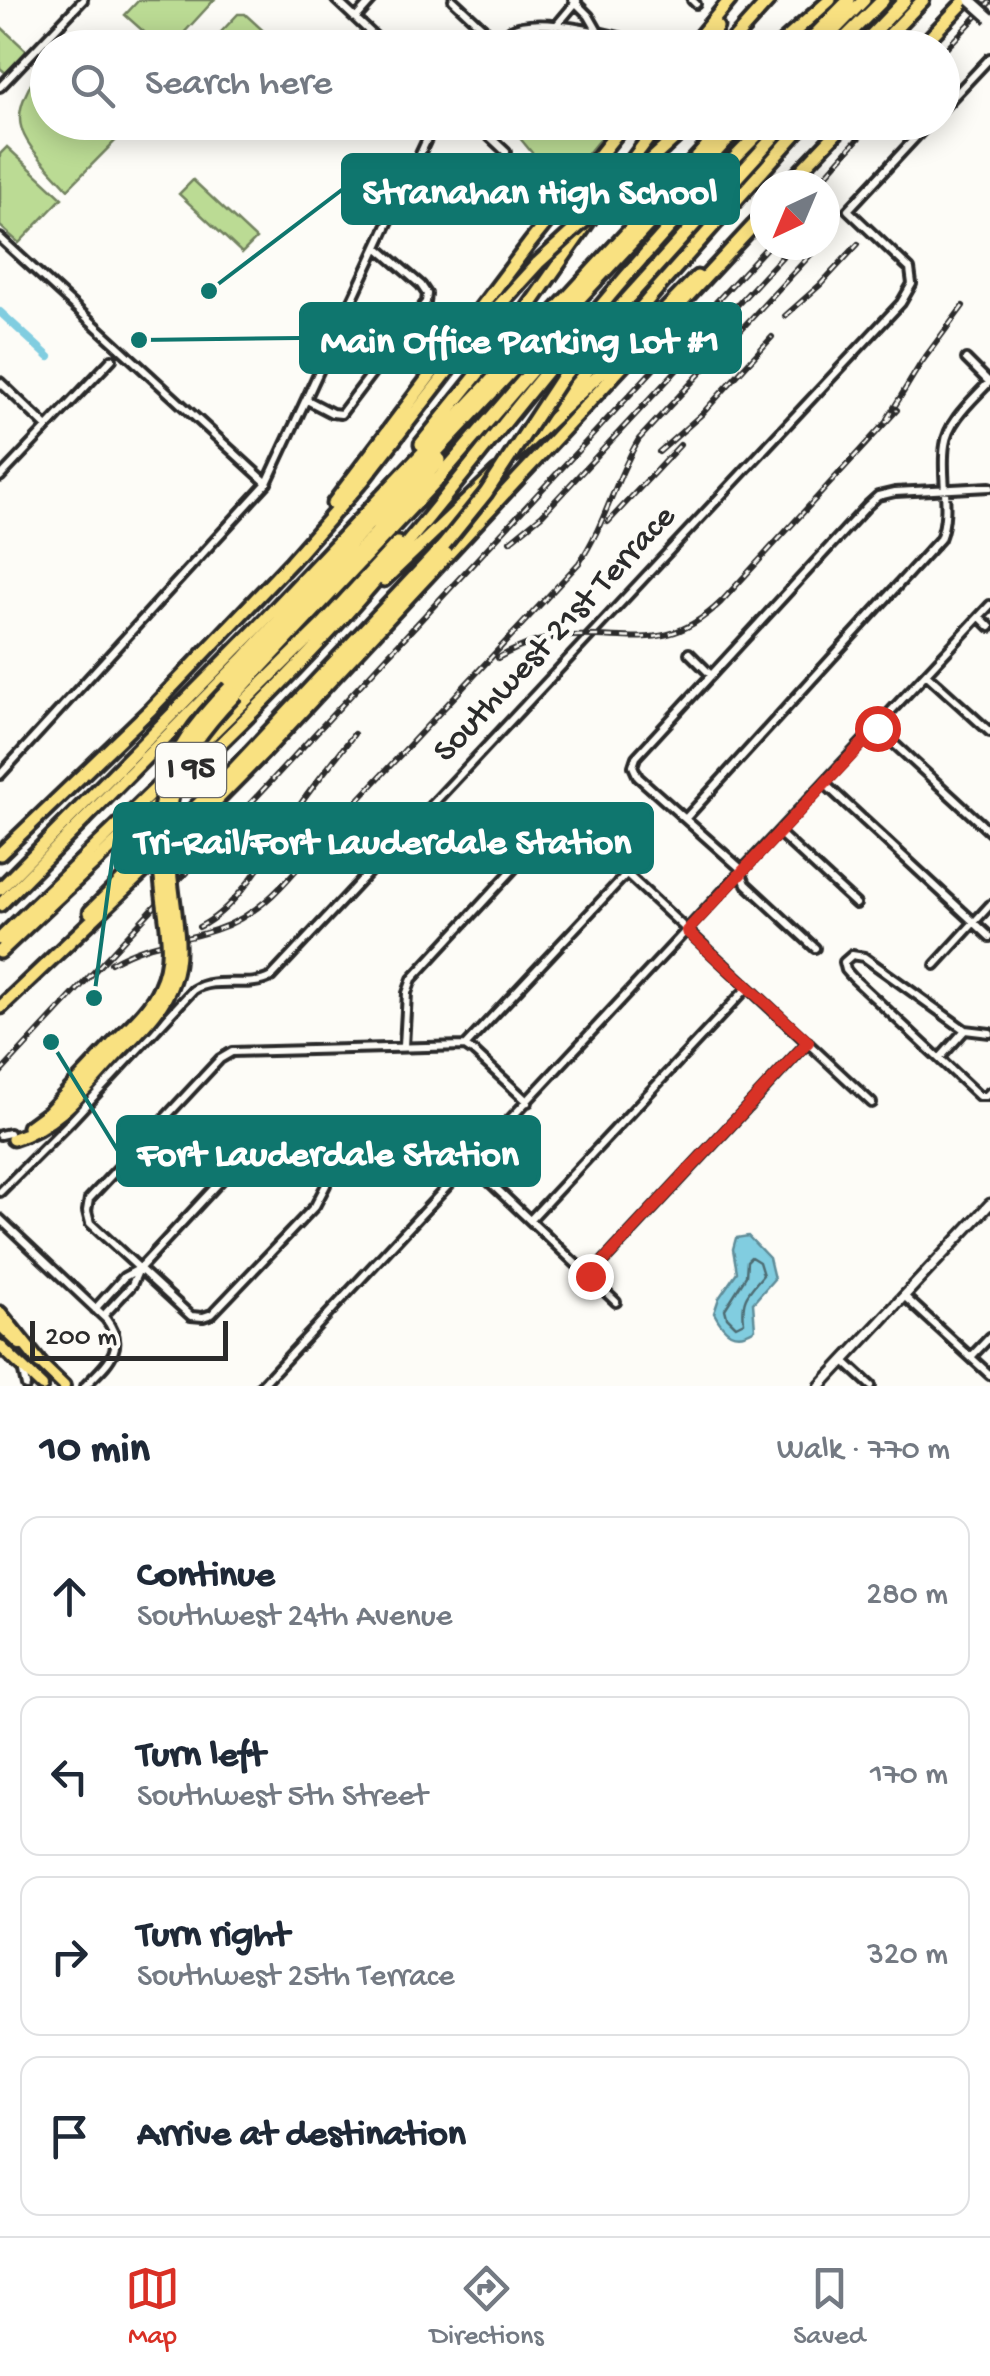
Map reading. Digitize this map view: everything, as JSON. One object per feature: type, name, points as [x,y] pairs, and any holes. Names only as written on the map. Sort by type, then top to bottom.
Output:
[{"type":"highway","points":[[705,30],[730,0]]},
{"type":"highway","points":[[716,30],[738,0]]},
{"type":"highway","points":[[742,30],[769,0]]},
{"type":"highway","points":[[796,30],[830,0]]},
{"type":"highway","points":[[820,30],[849,0]]},
{"type":"highway","points":[[835,30],[864,0]]},
{"type":"highway","points":[[853,30],[883,0]]},
{"type":"highway","points":[[864,30],[894,0]]},
{"type":"highway","points":[[880,30],[909,6],[923,0]]},
{"type":"highway","points":[[938,30],[968,0]]},
{"type":"highway","points":[[891,30],[909,6]]},
{"type":"highway","points":[[266,588],[612,140]]},
{"type":"highway","points":[[612,187],[639,140]]},
{"type":"highway","points":[[378,498],[509,335],[647,140]]},
{"type":"highway","points":[[0,854],[151,710],[352,494],[496,309],[538,263],[673,140]]},
{"type":"highway","name":"I 95","points":[[0,889],[219,668],[712,140]]},
{"type":"highway","points":[[0,905],[245,658],[727,140]]},
{"type":"highway","points":[[0,939],[239,709],[358,588],[437,498],[566,336],[742,140]]},
{"type":"highway","name":"I 95","points":[[0,952],[245,718],[344,616],[434,512],[602,304],[753,140]]},
{"type":"highway","points":[[0,1008],[89,912],[255,748],[444,544],[486,494],[561,378],[771,140]]},
{"type":"highway","points":[[526,444],[790,140]]},
{"type":"highway","points":[[801,170],[830,140]]},
{"type":"highway","points":[[344,616],[416,552],[750,225]]},
{"type":"highway","points":[[0,1008],[264,752],[750,226]]},
{"type":"highway","points":[[6,1137],[44,1118],[115,1049],[156,996],[168,964],[157,834],[160,806],[168,776],[193,727],[233,691],[426,492],[566,336]]},
{"type":"highway","points":[[233,691],[392,516],[506,380]]},
{"type":"highway","points":[[0,1313],[40,1363]]},
{"type":"main road","points":[[968,0],[990,18]]},
{"type":"main road","points":[[0,1325],[64,1386]]},
{"type":"main road","points":[[0,1346],[42,1386]]},
{"type":"street","points":[[54,30],[83,0]]},
{"type":"street","points":[[336,0],[369,30]]},
{"type":"street","points":[[356,18],[372,0]]},
{"type":"street","points":[[454,0],[482,30]]},
{"type":"street","points":[[555,27],[576,1],[597,30]]},
{"type":"street","points":[[512,30],[526,25],[597,30]]},
{"type":"street","points":[[0,87],[30,56]]},
{"type":"street","points":[[960,90],[990,59]]},
{"type":"street","points":[[0,775],[267,484],[426,140]]},
{"type":"street","points":[[493,140],[506,152]]},
{"type":"street","name":"Southwest 21st Terrace","points":[[0,1192],[193,990],[205,984],[259,982],[272,977],[902,303],[913,280],[912,272],[848,210],[913,140]]},
{"type":"street","points":[[0,238],[267,484]]},
{"type":"street","points":[[307,400],[340,414],[426,302],[428,294],[421,285],[377,247]]},
{"type":"street","points":[[0,477],[112,359]]},
{"type":"street","points":[[686,818],[940,539],[946,525],[944,444],[952,425],[990,382],[966,359]]},
{"type":"street","points":[[0,382],[47,426]]},
{"type":"street","points":[[815,948],[746,884],[738,867],[638,776],[633,766],[636,757],[878,496],[990,486]]},
{"type":"street","points":[[261,1386],[990,605]]},
{"type":"street","points":[[980,618],[990,627]]},
{"type":"street","points":[[689,653],[711,675]]},
{"type":"street","points":[[926,674],[990,732]]},
{"type":"street","points":[[877,728],[990,832]]},
{"type":"street","points":[[824,784],[990,936]]},
{"type":"street","points":[[404,1046],[407,993],[412,980],[544,836],[557,826],[568,824],[627,873],[872,1103]]},
{"type":"street","points":[[779,833],[856,904]]},
{"type":"street","points":[[464,1046],[627,873]]},
{"type":"street","points":[[934,964],[990,905]]},
{"type":"street","points":[[990,1033],[965,1030],[864,957],[848,956],[844,962],[849,974],[979,1096],[990,1092]]},
{"type":"street","points":[[530,1220],[748,988]]},
{"type":"street","points":[[940,1058],[965,1030]]},
{"type":"street","points":[[590,1276],[808,1042]]},
{"type":"street","points":[[324,1134],[326,1185],[315,1206],[212,1314],[191,1316],[90,1223],[89,1199],[220,1058],[232,1052],[464,1046],[528,1102]]},
{"type":"street","points":[[103,1316],[132,1285],[139,1270],[253,1146],[272,1135],[417,1130],[443,1138],[616,1302]]},
{"type":"street","points":[[820,1386],[990,1204]]},
{"type":"street","points":[[0,1218],[114,1331],[115,1347],[108,1362],[85,1386]]},
{"type":"street","points":[[95,1308],[124,1277],[139,1270]]},
{"type":"street","points":[[904,1296],[990,1375]]},
{"type":"street","points":[[971,1357],[990,1337]]},
{"type":"street","points":[[844,1361],[870,1386]]},
{"type":"street","points":[[20,1366],[26,1386]]},
{"type":"green space","points":[[139,0],[214,0],[186,30],[142,30],[125,15]]},
{"type":"green space","points":[[238,14],[245,14],[262,30],[223,30]]},
{"type":"green space","points":[[0,26],[28,52],[7,74],[0,68]]},
{"type":"green space","points":[[30,86],[30,140],[116,140],[68,189],[27,142],[20,115]]},
{"type":"green space","points":[[521,140],[599,140],[551,198],[521,174],[533,154]]},
{"type":"green space","points":[[7,147],[62,198],[19,243],[0,226],[0,154]]},
{"type":"green space","points":[[193,180],[256,239],[242,253],[179,194]]},
{"type":"water","points":[[748,1236],[769,1258],[774,1279],[753,1303],[755,1329],[735,1335],[726,1330],[714,1313],[737,1272],[733,1249],[736,1238]]},
{"type":"waterway","points":[[0,312],[49,357]]},
{"type":"railway","points":[[960,34],[990,2]]},
{"type":"railway","points":[[830,170],[857,140]]},
{"type":"railway","points":[[785,316],[858,244]]},
{"type":"railway","points":[[0,1073],[755,260]]},
{"type":"railway","points":[[510,541],[542,515],[779,260]]},
{"type":"railway","points":[[111,963],[138,950],[232,923],[274,893],[579,563],[639,439],[806,260]]},
{"type":"railway","points":[[887,419],[921,363],[963,306]]},
{"type":"railway","points":[[659,452],[702,414],[772,337]]},
{"type":"railway","points":[[498,658],[525,645],[554,638],[668,634],[702,618],[897,410]]},
{"type":"railway","points":[[608,522],[680,445]]},
{"type":"railway","points":[[199,927],[243,889],[308,793],[354,734]]},
{"type":"place","name":"Stranahan High School","points":[[209,291]]},
{"type":"place","name":"Main Office Parking Lot #1","points":[[139,340]]},
{"type":"place","name":"Tri-Rail/Fort Lauderdale Station","points":[[94,998]]},
{"type":"place","name":"Fort Lauderdale Station","points":[[51,1042]]},
{"type":"route","points":[[590,1276],[808,1042],[687,931],[877,728]]}]
